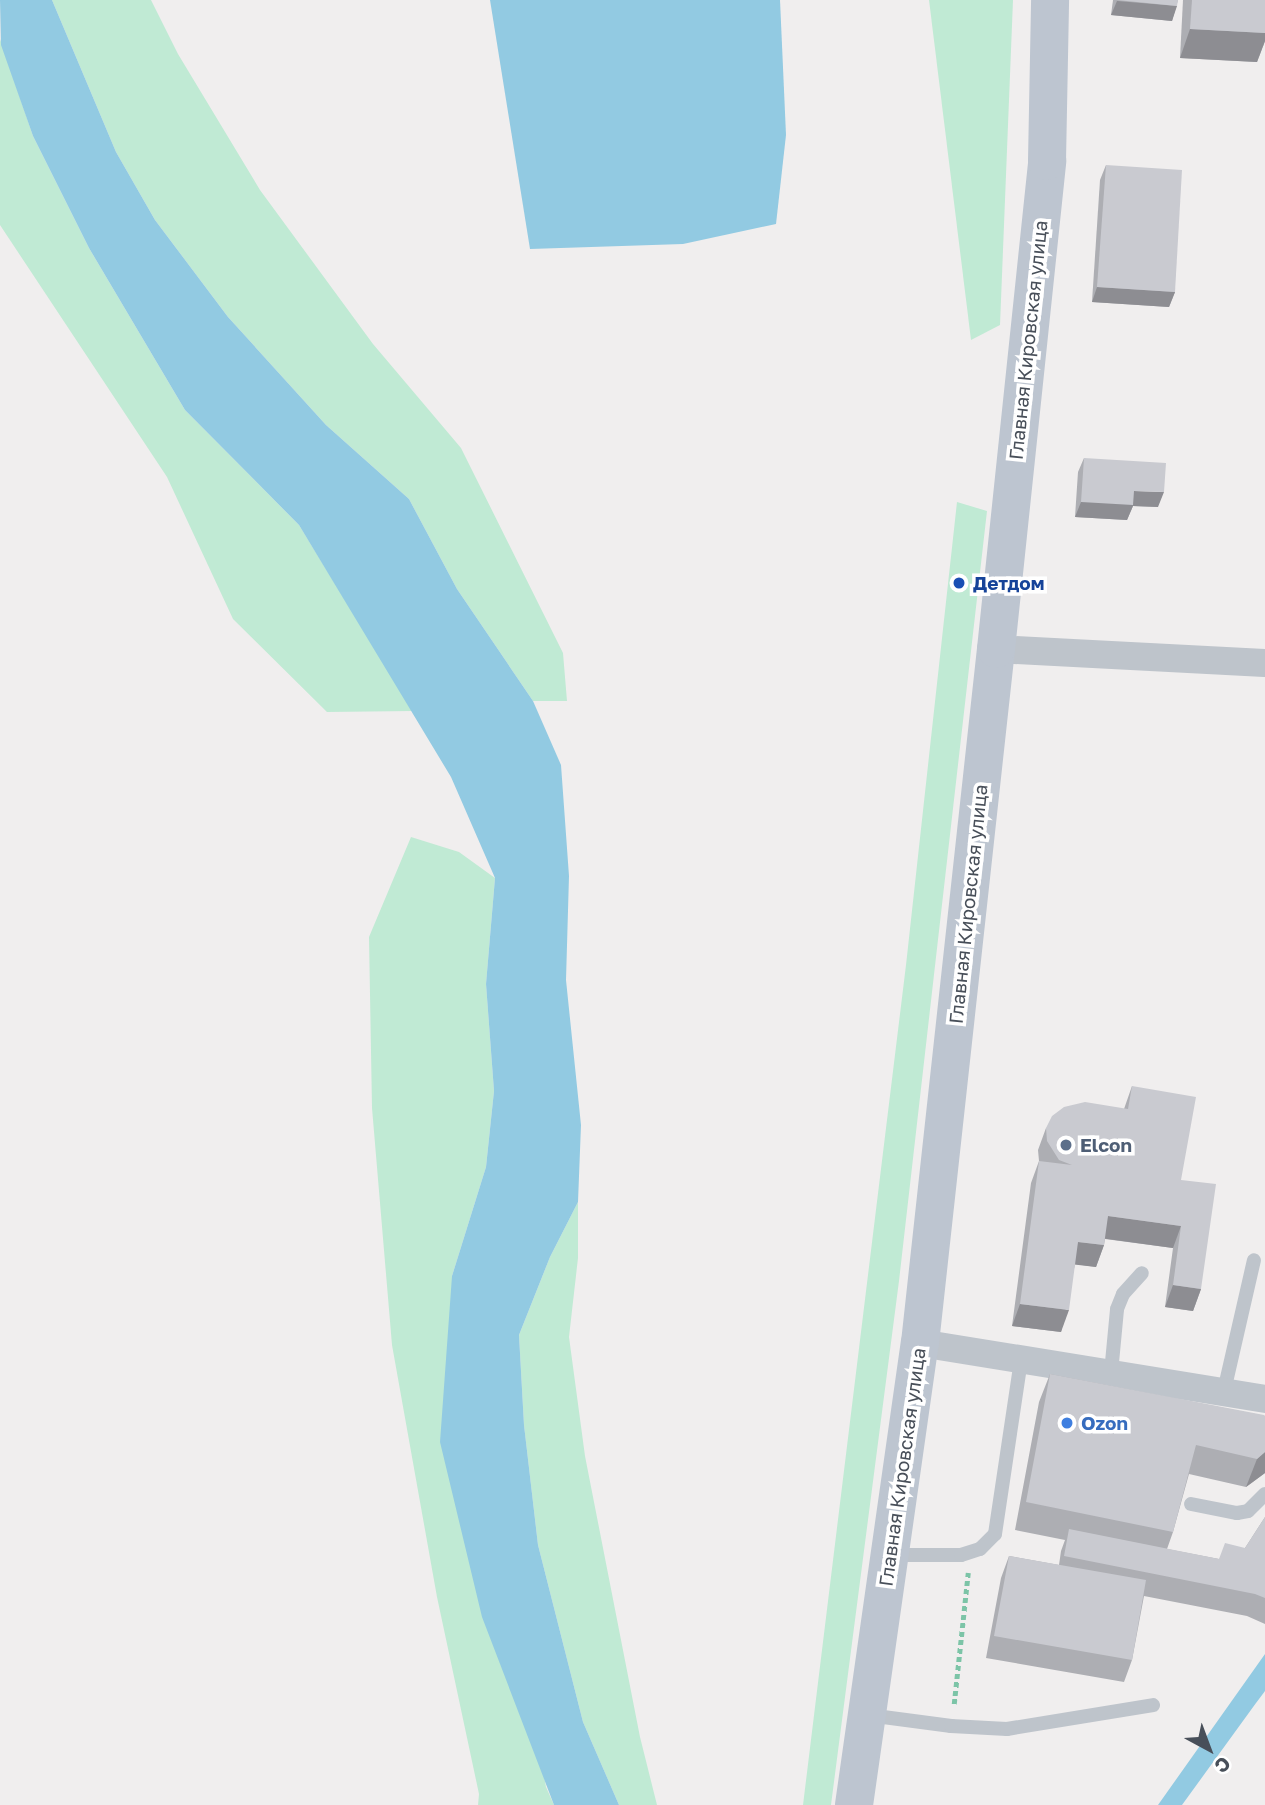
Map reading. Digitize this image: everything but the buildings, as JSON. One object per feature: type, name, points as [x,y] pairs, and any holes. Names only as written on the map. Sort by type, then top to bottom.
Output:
[{"type":"main road","name":"Главная Кировская улица","points":[[853,1805],[920,1343],[996,649],[1047,161],[1050,0]]},
{"type":"street","points":[[996,649],[1265,663]]},
{"type":"street","points":[[920,1343],[1265,1399]]},
{"type":"lane","points":[[1224,1391],[1254,1260]]},
{"type":"lane","points":[[1111,1373],[1117,1309],[1123,1294],[1142,1273]]},
{"type":"lane","points":[[890,1555],[961,1555],[970,1553],[995,1534],[1021,1359]]},
{"type":"lane","points":[[1191,1504],[1237,1513],[1248,1511],[1265,1494]]},
{"type":"lane","points":[[866,1714],[951,1726],[1007,1728],[1153,1705]]},
{"type":"path","points":[[951,1726],[970,1553]]},
{"type":"green space","points":[[52,0],[151,0],[178,54],[260,190],[373,344],[461,448],[563,653],[567,701],[533,701],[457,589],[409,499],[326,425],[228,317],[155,220],[116,152]]},
{"type":"green space","points":[[929,0],[1013,0],[1000,325],[971,340]]},
{"type":"green space","points":[[0,39],[33,136],[89,248],[185,410],[299,525],[413,711],[327,712],[233,619],[167,477],[0,225]]},
{"type":"green space","points":[[957,502],[987,511],[899,1281],[831,1805],[803,1805],[906,965]]},
{"type":"green space","points":[[411,837],[459,852],[495,878],[486,984],[494,1091],[486,1167],[452,1276],[546,1787],[554,1805],[478,1805],[479,1794],[437,1597],[392,1345],[372,1108],[369,937]]},
{"type":"green space","points":[[578,1202],[578,1258],[569,1337],[585,1456],[640,1737],[657,1805],[619,1805],[583,1722],[538,1545],[524,1425],[519,1335],[550,1257]]},
{"type":"water","points":[[0,0],[52,0],[116,152],[155,220],[228,317],[326,425],[409,499],[457,589],[533,701],[561,765],[569,876],[566,980],[581,1125],[578,1202],[550,1257],[519,1335],[524,1425],[538,1545],[583,1722],[619,1805],[554,1805],[482,1617],[440,1442],[452,1276],[486,1167],[494,1091],[486,984],[495,878],[451,777],[299,525],[185,410],[89,248],[33,136],[1,45]]},
{"type":"water","points":[[490,0],[780,0],[786,135],[776,224],[683,244],[530,249]]},
{"type":"water","points":[[1265,1654],[1265,1691],[1182,1805],[1158,1805]]},
{"type":"place","name":"Детдом","points":[[959,583]]},
{"type":"place","name":"Elcon","points":[[1066,1145]]},
{"type":"place","name":"Ozon","points":[[1067,1423]]}]
